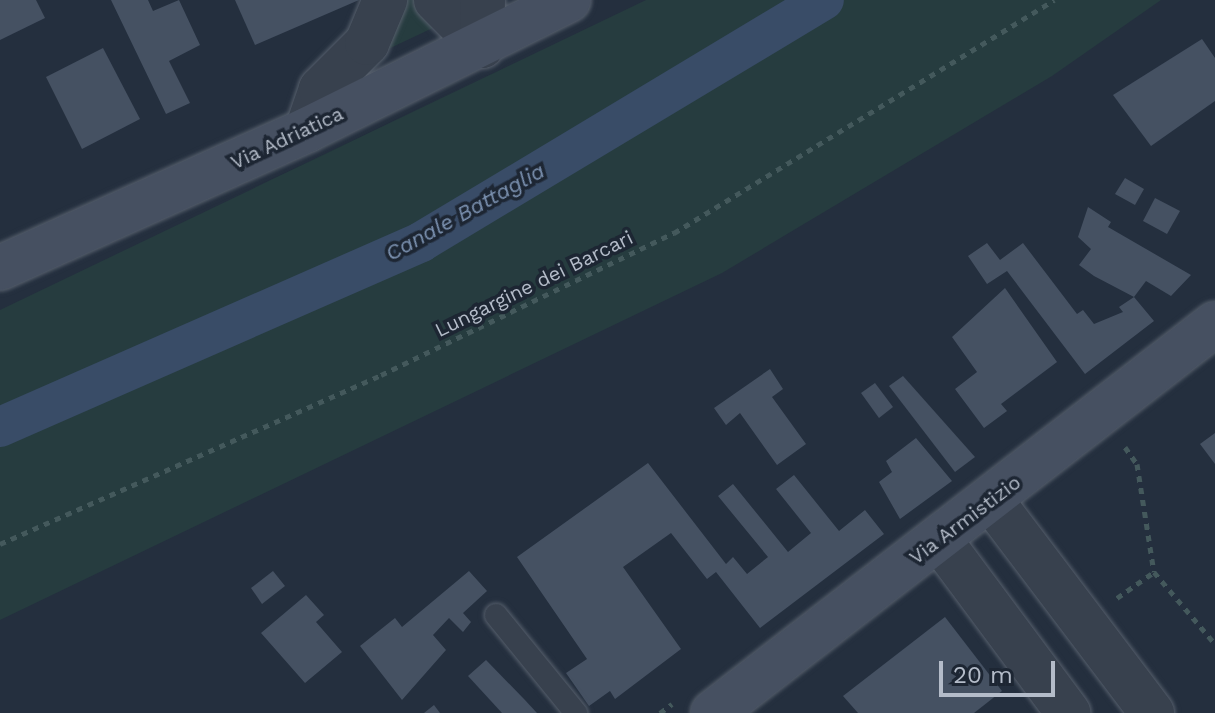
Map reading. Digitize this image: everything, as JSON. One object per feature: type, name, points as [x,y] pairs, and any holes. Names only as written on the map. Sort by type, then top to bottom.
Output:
[{"type":"main road","name":"Via Adriatica","points":[[0,268],[307,130],[482,46],[569,0]]},
{"type":"main road","name":"Via Armistizio","points":[[713,713],[1215,324]]},
{"type":"street","points":[[307,130],[321,89],[367,43],[385,0]]},
{"type":"street","points":[[436,0],[482,46]]},
{"type":"street","points":[[482,46],[483,0]]},
{"type":"street","points":[[991,500],[1152,713]]},
{"type":"street","points":[[939,539],[1068,713]]},
{"type":"lane","points":[[496,615],[576,713]]},
{"type":"path","name":"Lungargine dei Barcari","points":[[0,544],[381,375],[674,233],[1054,0]]},
{"type":"path","points":[[1118,436],[1137,464],[1154,572],[1215,644]]},
{"type":"path","points":[[1103,608],[1154,572]]},
{"type":"green space","points":[[405,0],[417,0],[437,26],[384,51]]},
{"type":"green space","points":[[646,0],[1161,0],[1052,76],[722,273],[0,620],[0,310]]},
{"type":"building","points":[[0,0],[36,0],[45,18],[0,40]]},
{"type":"building","points":[[111,0],[148,0],[153,11],[179,0],[200,45],[169,61],[190,103],[166,114]]},
{"type":"building","points":[[235,0],[359,0],[255,45]]},
{"type":"building","points":[[1202,39],[1215,58],[1215,101],[1151,146],[1113,95]]},
{"type":"building","points":[[103,48],[140,119],[82,149],[46,77]]},
{"type":"building","points":[[1125,178],[1144,189],[1135,205],[1115,194]]},
{"type":"building","points":[[1155,198],[1180,211],[1167,234],[1143,221]]},
{"type":"building","points":[[1088,207],[1111,222],[1108,227],[1191,275],[1171,296],[1146,281],[1134,297],[1094,276],[1079,265],[1091,249],[1078,237]]},
{"type":"building","points":[[987,243],[1000,260],[1023,243],[1077,314],[1083,310],[1094,324],[1123,312],[1119,307],[1134,297],[1154,321],[1085,374],[1007,271],[987,284],[968,256]]},
{"type":"building","points":[[1005,288],[1057,362],[1001,404],[1007,411],[984,428],[955,389],[977,372],[952,337]]},
{"type":"building","points":[[770,369],[783,389],[772,397],[806,444],[777,465],[740,413],[726,425],[714,408]]},
{"type":"building","points":[[903,376],[975,457],[955,472],[889,386]]},
{"type":"building","points":[[875,383],[893,407],[879,418],[861,393]]},
{"type":"building","points":[[1215,433],[1215,464],[1200,444]]},
{"type":"building","points":[[916,438],[952,481],[900,519],[879,482],[892,472],[886,461]]},
{"type":"building","points":[[648,463],[726,564],[733,557],[747,574],[768,557],[718,496],[733,484],[788,552],[811,533],[776,489],[794,475],[839,531],[865,510],[884,534],[760,628],[716,572],[707,579],[671,533],[623,567],[681,649],[615,699],[610,691],[589,706],[566,673],[587,659],[517,557]]},
{"type":"building","points":[[273,571],[285,586],[262,604],[251,588]]},
{"type":"building","points":[[469,571],[487,591],[463,613],[471,622],[463,632],[449,618],[433,635],[446,650],[402,700],[360,646],[395,618],[402,627]]},
{"type":"building","points":[[306,595],[324,615],[316,622],[342,652],[305,683],[261,633]]},
{"type":"building","points":[[945,617],[1002,691],[974,713],[858,713],[843,696]]},
{"type":"building","points":[[486,660],[537,713],[502,713],[468,676]]},
{"type":"building","points":[[434,705],[440,713],[424,713]]},
{"type":"waterway","name":"Canale Battaglia","points":[[0,427],[421,242],[824,0]]}]
